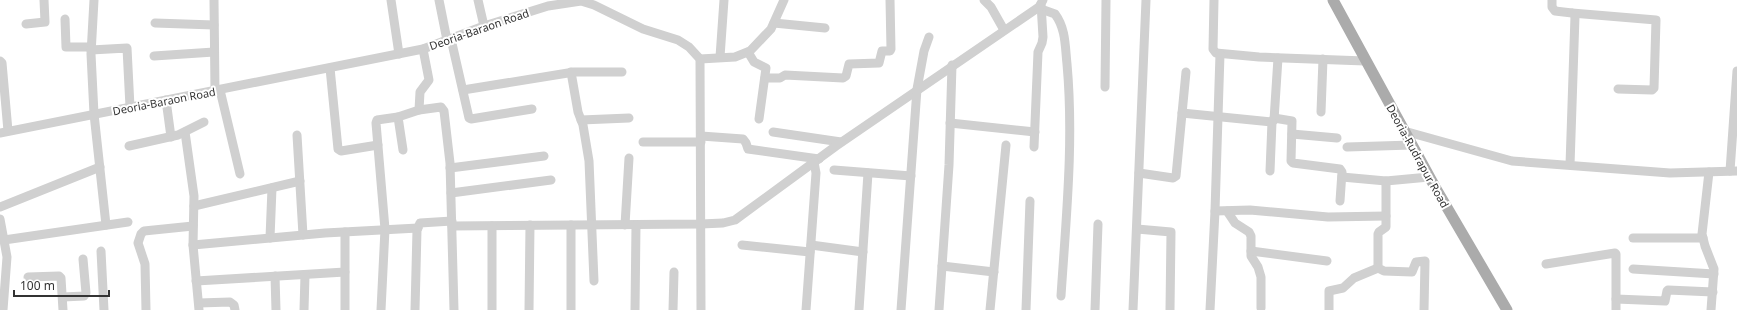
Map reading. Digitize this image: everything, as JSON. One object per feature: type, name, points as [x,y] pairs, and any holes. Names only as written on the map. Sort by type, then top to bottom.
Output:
[{"type":"main road","name":"Deoria-Rudrapur Road","points":[[1332,0],[1429,177],[1507,310]]},
{"type":"street","points":[[26,24],[45,22],[44,0]]},
{"type":"street","points":[[94,0],[92,48],[94,114],[106,225]]},
{"type":"street","points":[[214,0],[214,52],[217,91],[240,174]]},
{"type":"street","points":[[391,0],[398,54]]},
{"type":"street","points":[[439,0],[463,90],[467,114],[471,119],[532,109]]},
{"type":"street","points":[[478,0],[484,26]]},
{"type":"street","points":[[720,57],[724,0]]},
{"type":"street","points":[[701,310],[700,59],[735,57],[748,52],[771,29],[784,0]]},
{"type":"street","points":[[765,78],[780,78],[785,75],[843,78],[846,76],[849,64],[879,63],[882,51],[890,51],[890,0]]},
{"type":"street","points":[[984,0],[991,7],[1004,30]]},
{"type":"street","points":[[1105,87],[1106,0]]},
{"type":"street","points":[[1133,310],[1146,0]]},
{"type":"street","points":[[1214,0],[1213,49],[1216,53],[1278,58],[1365,61]]},
{"type":"street","points":[[1552,0],[1552,7],[1555,11],[1656,20],[1654,88],[1652,90],[1618,88]]},
{"type":"street","name":"Deoria-Baraon Road","points":[[4,132],[423,49],[538,4],[579,1],[594,5],[643,28],[678,40],[689,47],[700,59]]},
{"type":"street","points":[[415,310],[418,228],[420,223],[452,223],[492,226],[636,225],[723,223],[735,220],[816,160],[917,89],[1042,5]]},
{"type":"street","points":[[1034,147],[1038,52],[1042,44],[1042,5]]},
{"type":"street","points":[[1042,5],[1055,14],[1062,24],[1068,83],[1070,168],[1061,296]]},
{"type":"street","points":[[1570,165],[1572,54],[1575,16],[1572,13]]},
{"type":"street","points":[[66,19],[66,47],[127,48],[130,107]]},
{"type":"street","points":[[155,23],[214,25]]},
{"type":"street","points":[[774,23],[826,28]]},
{"type":"street","points":[[901,310],[917,89],[924,51],[929,37]]},
{"type":"street","points":[[419,110],[420,92],[429,80],[423,49]]},
{"type":"street","points":[[154,56],[214,52]]},
{"type":"street","points":[[748,52],[754,62],[766,68],[759,119]]},
{"type":"street","points":[[1210,310],[1219,117],[1220,54]]},
{"type":"street","points":[[1270,171],[1278,58]]},
{"type":"street","points":[[1321,112],[1323,59]]},
{"type":"street","points":[[0,61],[2,63],[4,132]]},
{"type":"street","points":[[939,310],[950,165],[952,65]]},
{"type":"street","points":[[330,68],[338,149],[341,151],[378,145]]},
{"type":"street","points":[[1404,131],[1512,161],[1670,173],[1733,171],[1737,71]]},
{"type":"street","points":[[463,90],[571,72],[622,72]]},
{"type":"street","points":[[571,72],[590,161],[594,281]]},
{"type":"street","points":[[1139,173],[1173,178],[1176,176],[1186,72]]},
{"type":"street","points":[[166,100],[171,137]]},
{"type":"street","points":[[381,310],[385,230],[377,120],[398,117],[419,110],[436,107],[444,110],[450,168],[454,310]]},
{"type":"street","points":[[1182,113],[1219,117],[1292,121],[1291,161],[1293,163],[1340,169],[1342,172],[1340,201]]},
{"type":"street","points":[[398,117],[403,150]]},
{"type":"street","points":[[581,120],[629,118]]},
{"type":"street","points":[[129,146],[171,137],[185,132],[204,122]]},
{"type":"street","points":[[950,123],[1035,132]]},
{"type":"street","points":[[185,132],[194,196],[193,245],[199,307],[230,302],[234,305],[235,310]]},
{"type":"street","points":[[773,132],[842,142]]},
{"type":"street","points":[[297,134],[303,235]]},
{"type":"street","points":[[1292,134],[1337,138]]},
{"type":"street","points":[[643,142],[701,139],[743,139],[748,149],[816,160]]},
{"type":"street","points":[[990,310],[1006,145]]},
{"type":"street","points":[[1346,147],[1412,145]]},
{"type":"street","points":[[450,168],[544,156]]},
{"type":"street","points":[[624,225],[629,158]]},
{"type":"street","points":[[806,310],[816,160]]},
{"type":"street","points":[[0,207],[100,167]]},
{"type":"street","points":[[834,170],[911,176]]},
{"type":"street","points":[[1710,172],[1703,221],[1703,238],[1714,269],[1712,310]]},
{"type":"street","points":[[859,310],[868,173]]},
{"type":"street","points":[[1342,177],[1386,181],[1429,177]]},
{"type":"street","points":[[451,193],[551,180]]},
{"type":"street","points":[[194,206],[300,181]]},
{"type":"street","points":[[1378,268],[1378,234],[1386,227],[1386,181]]},
{"type":"street","points":[[270,238],[272,188]]},
{"type":"street","points":[[1026,310],[1030,201]]},
{"type":"street","points":[[1215,211],[1250,210],[1323,217],[1386,216]]},
{"type":"street","points":[[1228,211],[1235,223],[1249,232],[1251,236],[1251,258],[1258,267],[1261,277],[1261,308]]},
{"type":"street","points":[[0,219],[7,257],[3,267],[3,310]]},
{"type":"street","points":[[4,240],[128,222]]},
{"type":"street","points":[[1095,310],[1098,224]]},
{"type":"street","points":[[529,310],[530,225]]},
{"type":"street","points":[[571,225],[572,310]]},
{"type":"street","points":[[635,310],[636,225]]},
{"type":"street","points":[[146,310],[145,264],[138,243],[141,234],[144,231],[193,226]]},
{"type":"street","points":[[492,226],[492,310]]},
{"type":"street","points":[[193,245],[303,235],[418,228]]},
{"type":"street","points":[[1137,229],[1171,232],[1170,310]]},
{"type":"street","points":[[345,232],[345,310]]},
{"type":"street","points":[[1633,238],[1703,238]]},
{"type":"street","points":[[742,245],[863,252]]},
{"type":"street","points":[[100,251],[104,310]]},
{"type":"street","points":[[1251,251],[1327,261]]},
{"type":"street","points":[[1546,264],[1615,253],[1616,310]]},
{"type":"street","points":[[63,297],[84,296],[86,293],[83,259]]},
{"type":"street","points":[[1329,310],[1329,291],[1343,288],[1354,278],[1378,268],[1384,271],[1412,272],[1416,262],[1425,261],[1424,310]]},
{"type":"street","points":[[942,266],[994,272]]},
{"type":"street","points":[[1633,269],[1714,274]]},
{"type":"street","points":[[196,281],[345,272]]},
{"type":"street","points":[[673,310],[674,272]]},
{"type":"street","points":[[304,310],[305,274]]},
{"type":"street","points":[[28,277],[59,276],[61,278],[63,310]]},
{"type":"street","points":[[275,276],[276,310]]},
{"type":"street","points":[[1616,298],[1665,301],[1668,290],[1713,292]]}]
